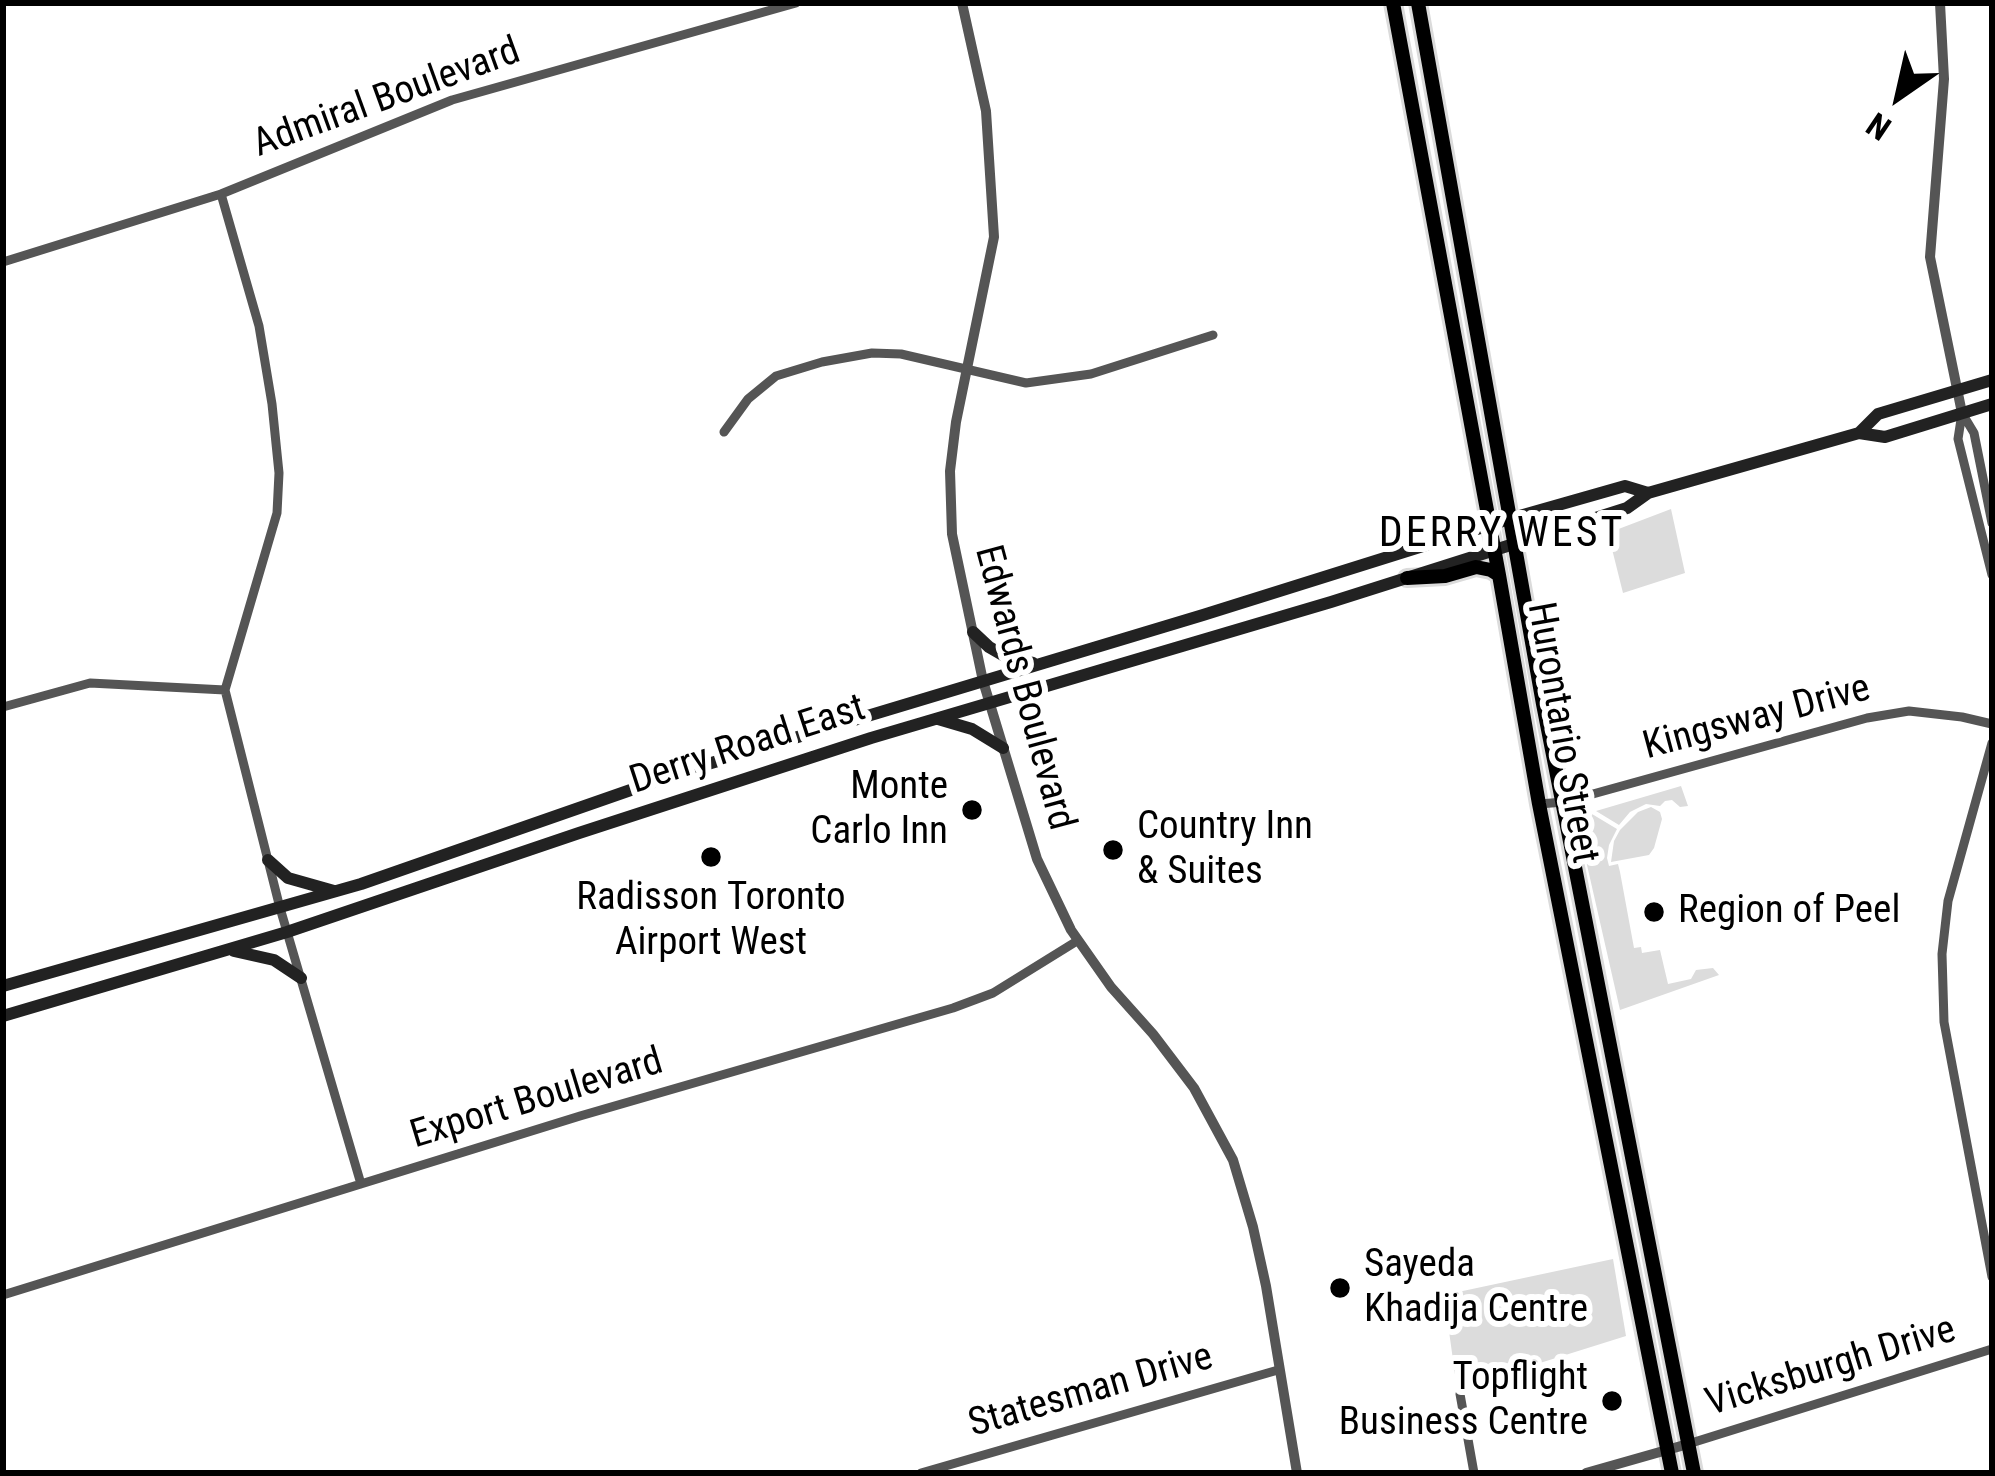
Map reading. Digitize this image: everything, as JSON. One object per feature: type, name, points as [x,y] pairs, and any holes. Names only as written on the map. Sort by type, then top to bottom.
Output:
[{"type":"main road","name":"Hurontario Street","points":[[1393,3],[1539,804],[1672,1473]]},
{"type":"main road","name":"Hurontario Street","points":[[1418,3],[1543,704],[1694,1473]]},
{"type":"main road","points":[[1858,433],[1878,414],[1992,380]]},
{"type":"main road","points":[[1648,493],[1858,433],[1885,436],[1992,404]]},
{"type":"main road","name":"Derry Road East","points":[[3,986],[403,870],[688,770],[1510,518],[1624,486],[1648,493]]},
{"type":"main road","name":"Derry Road East","points":[[3,1016],[287,932],[813,756],[1407,578],[1627,508],[1648,493]]},
{"type":"main road","points":[[1407,578],[1445,576],[1476,567],[1499,575]]},
{"type":"main road","points":[[973,632],[1009,658],[1041,663]]},
{"type":"main road","points":[[864,718],[871,738]]},
{"type":"main road","points":[[937,718],[972,729],[1003,748]]},
{"type":"main road","points":[[807,735],[813,756]]},
{"type":"main road","points":[[476,844],[484,866]]},
{"type":"main road","points":[[268,860],[288,878],[335,891]]},
{"type":"main road","points":[[403,870],[412,891]]},
{"type":"main road","points":[[227,950],[274,960],[301,978]]},
{"type":"street","name":"Admiral Boulevard","points":[[3,262],[220,194],[452,100],[796,3]]},
{"type":"street","name":"Edwards Boulevard","points":[[962,3],[986,111],[994,237],[950,471],[952,534],[983,681],[1037,859],[1077,941],[1194,1088],[1225,1143],[1253,1227],[1266,1286],[1297,1473]]},
{"type":"street","points":[[1940,3],[1944,79],[1930,257],[1962,413],[1974,433],[1992,523]]},
{"type":"street","points":[[220,194],[259,326],[279,473],[277,513],[225,690],[280,908],[361,1184]]},
{"type":"street","points":[[724,432],[748,400],[776,376],[822,362],[872,353],[901,354],[1026,383],[1090,374],[1213,335]]},
{"type":"street","points":[[1962,413],[1958,439],[1992,574]]},
{"type":"street","points":[[3,707],[90,683],[225,690]]},
{"type":"street","name":"Kingsway Drive","points":[[1539,804],[1564,802],[1868,718],[1909,711],[1992,724]]},
{"type":"street","points":[[1992,742],[1948,901],[1942,954],[1945,1022],[1992,1277]]},
{"type":"street","name":"Export Boulevard","points":[[3,1294],[952,1008],[993,994],[1077,941]]},
{"type":"street","name":"Vicksburgh Drive","points":[[1688,1444],[1992,1349]]},
{"type":"street","name":"Statesman Drive","points":[[921,1473],[1279,1370]]},
{"type":"street","points":[[1460,1394],[1474,1473]]},
{"type":"street","points":[[1586,1473],[1688,1444]]},
{"type":"shaded area","points":[[1671,509],[1685,573],[1623,593],[1608,533]]},
{"type":"shaded area","points":[[1681,786],[1688,806],[1680,807],[1672,800],[1660,806],[1646,804],[1619,825],[1596,811]]},
{"type":"shaded area","points":[[1651,807],[1662,819],[1649,855],[1611,862],[1620,830],[1638,812]]},
{"type":"shaded area","points":[[1592,814],[1617,829],[1607,858],[1609,866],[1618,864],[1634,948],[1641,947],[1642,953],[1660,950],[1668,984],[1691,979],[1696,970],[1713,968],[1719,975],[1620,1010],[1582,843],[1582,829]]},
{"type":"shaded area","points":[[1613,1259],[1626,1336],[1457,1389],[1444,1295]]},
{"type":"place","name":"Monte Carlo Inn","points":[[972,810]]},
{"type":"place","name":"Country Inn & Suites","points":[[1113,850]]},
{"type":"place","name":"Radisson Toronto Airport West","points":[[711,857]]},
{"type":"place","name":"Region of Peel","points":[[1654,912]]},
{"type":"place","name":"Sayeda Khadija Centre","points":[[1340,1288]]},
{"type":"place","name":"Topflight Business Centre","points":[[1612,1401]]},
{"type":"district","name":"DERRY WEST","points":[[1502,535]]}]
